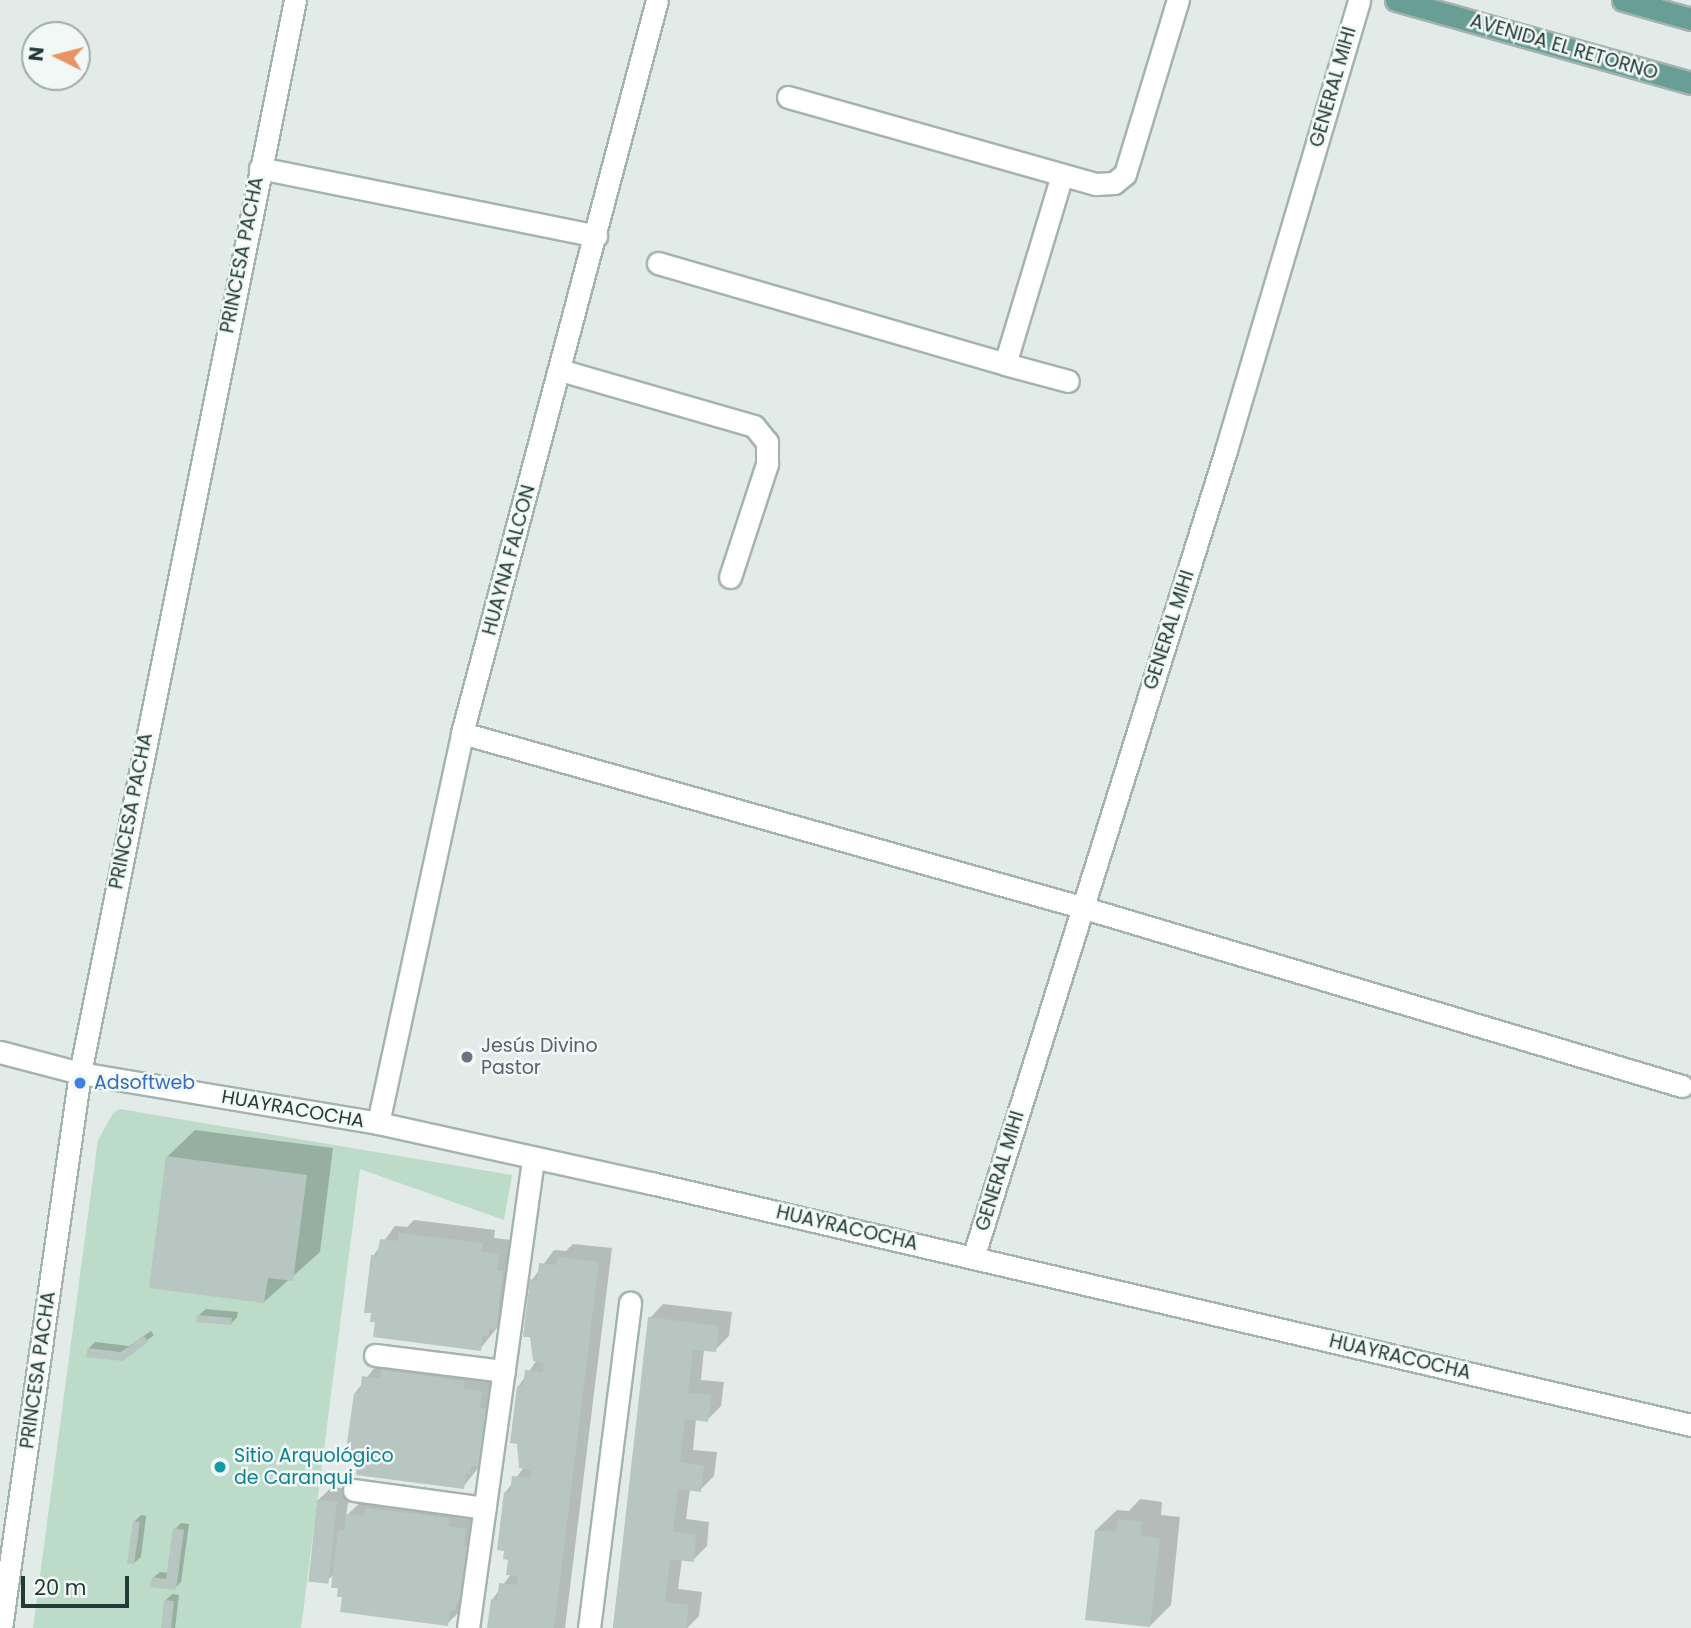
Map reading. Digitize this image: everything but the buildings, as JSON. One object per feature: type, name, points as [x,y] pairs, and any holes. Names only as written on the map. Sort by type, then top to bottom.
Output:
[{"type":"main road","name":"AVENIDA EL RETORNO","points":[[1396,0],[1691,83]]},
{"type":"main road","points":[[1623,0],[1691,19]]},
{"type":"street","name":"PRINCESA PACHA","points":[[1,1628],[80,1073],[295,0]]},
{"type":"street","name":"HUAYNA FALCON","points":[[378,1123],[463,733],[657,0]]},
{"type":"street","points":[[788,97],[1096,184],[1114,183],[1125,174],[1178,0]]},
{"type":"street","name":"GENERAL MIHI","points":[[973,1258],[1226,450],[1359,0]]},
{"type":"street","points":[[260,168],[596,236]]},
{"type":"street","points":[[1005,364],[1062,175]]},
{"type":"street","points":[[658,262],[1068,381]]},
{"type":"street","points":[[560,370],[754,426],[767,442],[767,464],[730,577]]},
{"type":"street","points":[[463,733],[1081,907],[1682,1086]]},
{"type":"street","name":"HUAYRACOCHA","points":[[0,1052],[80,1073],[378,1123],[533,1157],[1691,1425]]},
{"type":"street","points":[[468,1628],[533,1157]]},
{"type":"street","points":[[589,1628],[630,1303]]},
{"type":"street","points":[[375,1354],[504,1371]]},
{"type":"street","points":[[355,1490],[485,1508]]},
{"type":"green space","points":[[120,1109],[512,1175],[504,1220],[360,1169],[301,1628],[33,1628],[98,1140],[113,1113]]},
{"type":"place","name":"Jesús Divino Pastor","points":[[467,1057]]},
{"type":"place","name":"Adsoftweb","points":[[80,1083]]},
{"type":"place","name":"Sitio Arquológico de Caranqui","points":[[220,1467]]}]
